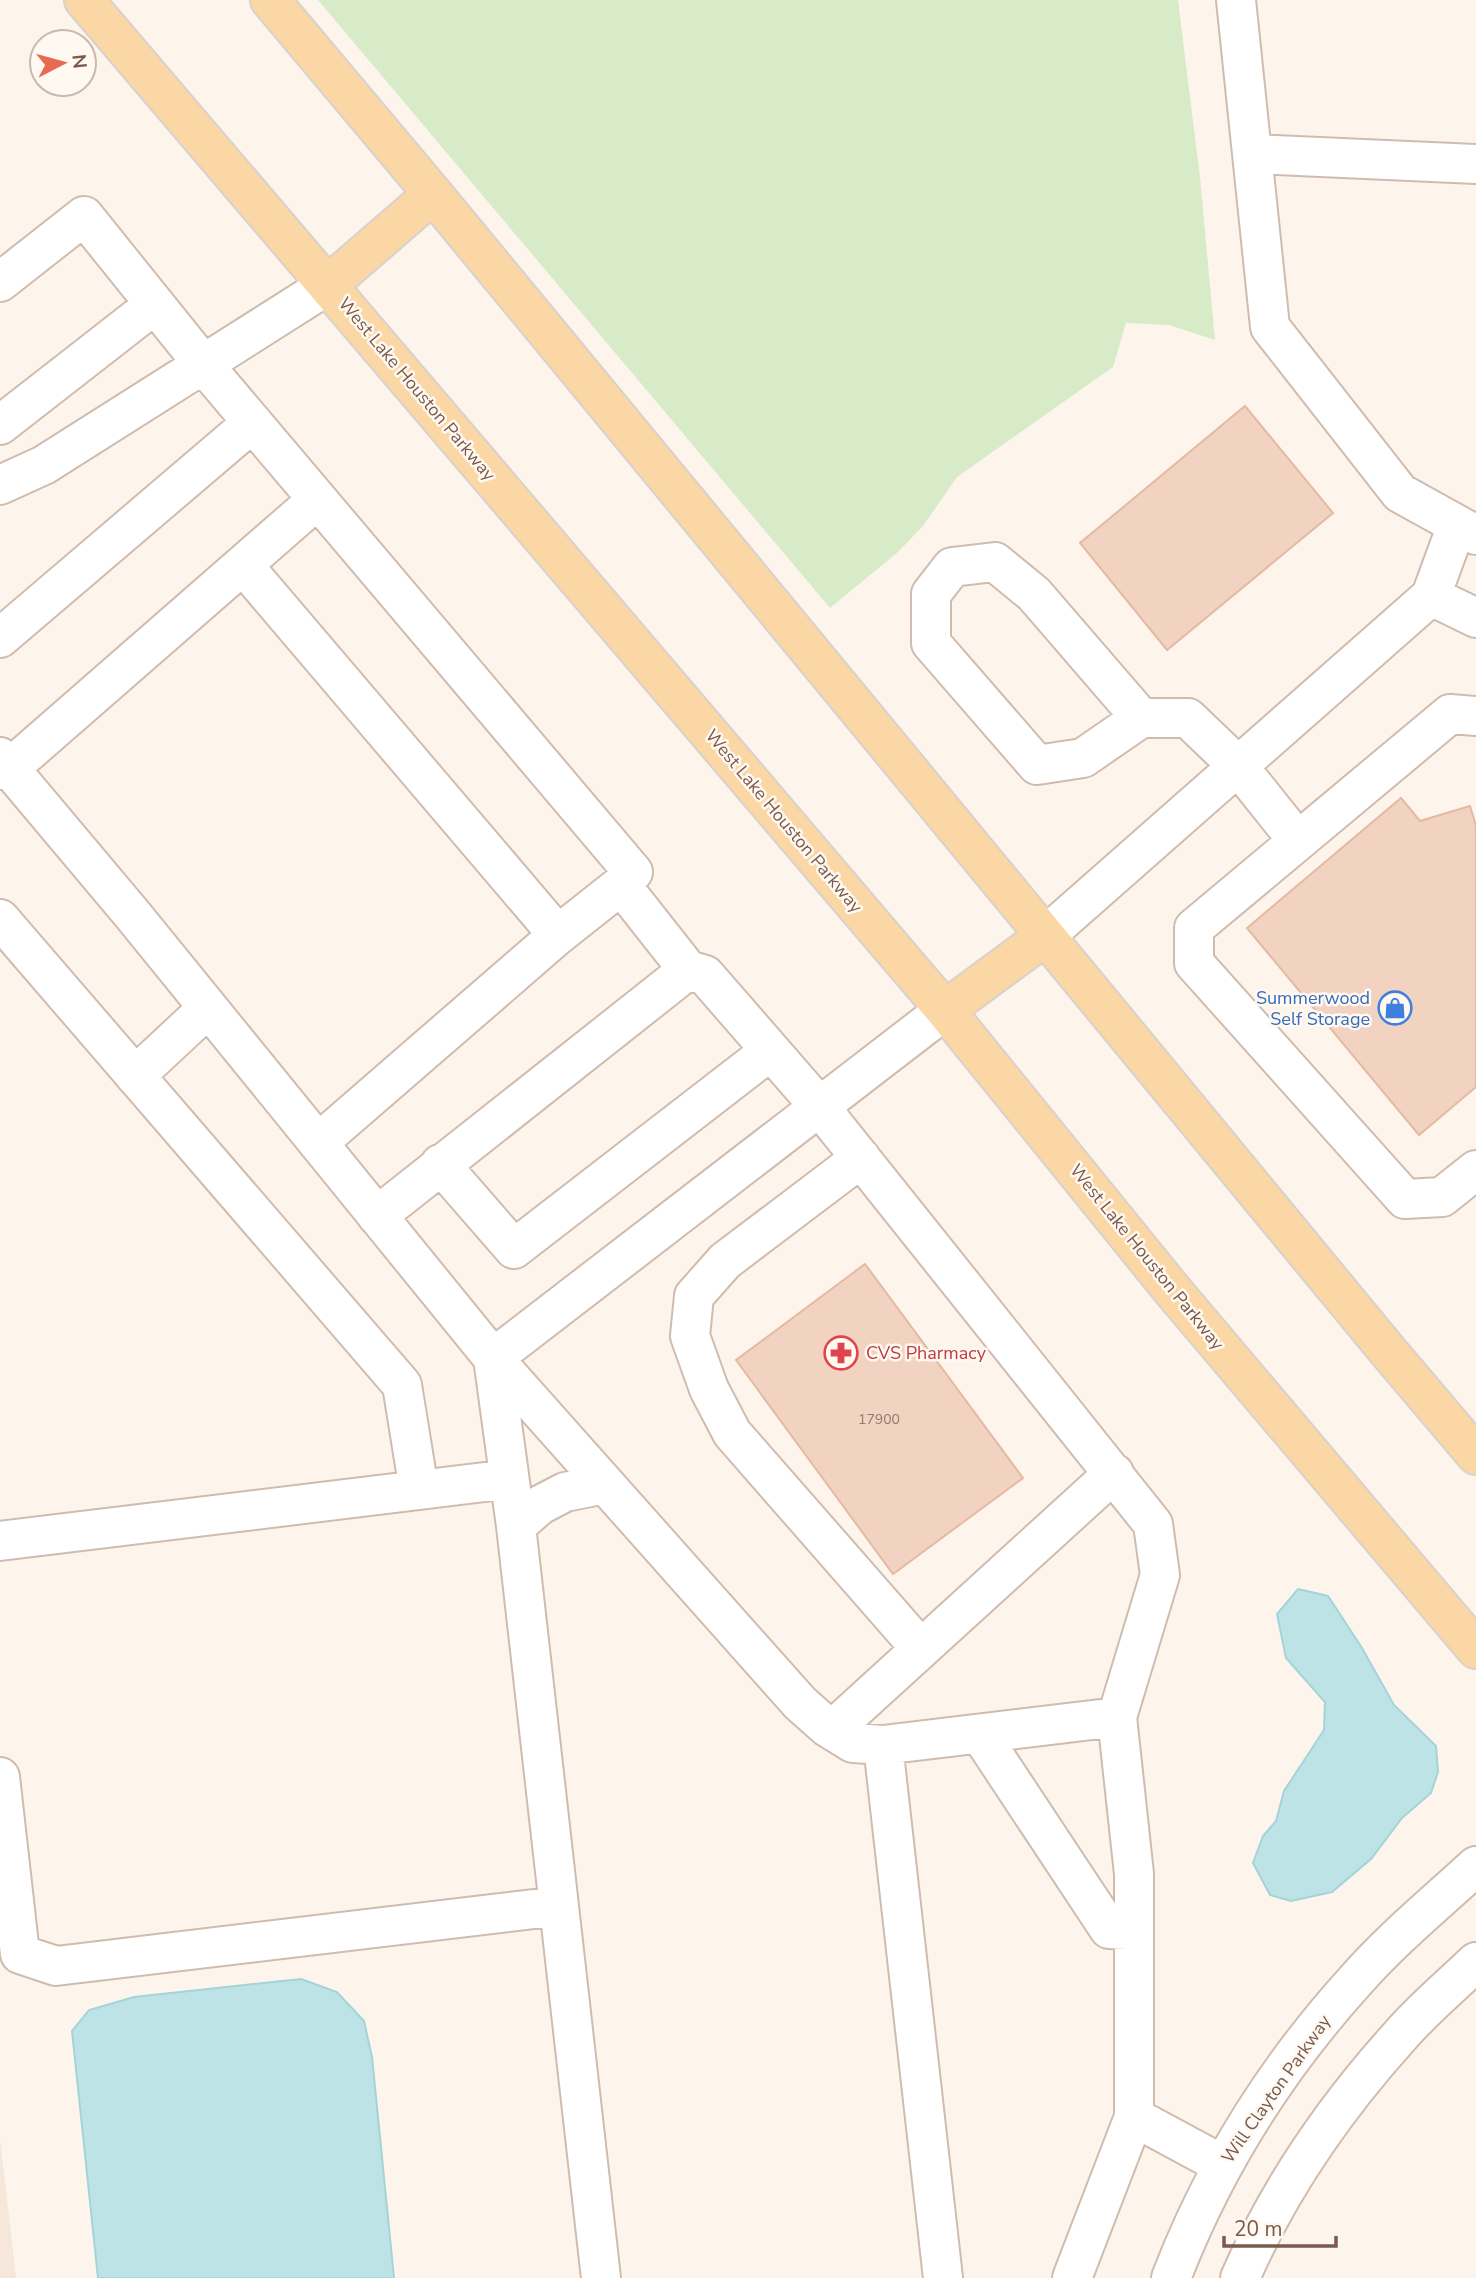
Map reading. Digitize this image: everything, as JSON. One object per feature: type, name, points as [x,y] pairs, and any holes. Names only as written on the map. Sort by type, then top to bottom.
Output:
[{"type":"main road","name":"West Lake Houston Parkway","points":[[84,0],[945,1010],[1173,1291],[1476,1649]]},
{"type":"main road","points":[[270,0],[1476,1455]]},
{"type":"main road","points":[[328,285],[433,194]]},
{"type":"main road","points":[[945,1010],[1044,937]]},
{"type":"street","points":[[1044,937],[1431,596],[1467,530],[1400,493],[1270,327],[1236,0]]},
{"type":"street","points":[[1254,155],[1476,164]]},
{"type":"street","points":[[0,282],[84,216],[252,423],[633,872],[318,1143]]},
{"type":"street","points":[[0,485],[44,465],[328,285]]},
{"type":"street","points":[[0,425],[18,400],[154,305]]},
{"type":"street","points":[[0,638],[252,423]]},
{"type":"street","points":[[317,500],[3,765],[208,1008],[493,1358],[800,1703],[832,1730],[853,1743],[883,1745],[1116,1717]]},
{"type":"street","points":[[1141,718],[1034,594],[995,562],[952,567],[931,594],[931,643],[1037,765],[1083,758],[1141,718],[1188,718],[1238,766],[1298,841]]},
{"type":"street","points":[[243,565],[558,934]]},
{"type":"street","points":[[1431,596],[1476,618]]},
{"type":"street","points":[[1476,716],[1450,714],[1194,928],[1194,963],[1405,1199],[1442,1197],[1476,1170]]},
{"type":"street","points":[[621,885],[688,970],[705,975],[819,1106],[1153,1524],[1160,1575],[1116,1717],[1134,1874],[1134,2117],[1072,2278]]},
{"type":"street","points":[[0,919],[402,1385],[419,1490]]},
{"type":"street","points":[[377,1216],[688,970]]},
{"type":"street","points":[[135,1076],[208,1008]]},
{"type":"street","points":[[493,1358],[945,1010]]},
{"type":"street","points":[[440,1164],[514,1250],[770,1051]]},
{"type":"street","points":[[861,1158],[725,1261],[694,1296],[690,1336],[709,1389],[732,1433],[921,1649]]},
{"type":"street","points":[[493,1358],[516,1526],[601,2278]]},
{"type":"street","points":[[832,1730],[1114,1474]]},
{"type":"street","points":[[0,1541],[509,1479]]},
{"type":"street","points":[[516,1526],[540,1505],[565,1492],[605,1484]]},
{"type":"street","points":[[980,1734],[1109,1929],[1134,1930]]},
{"type":"street","points":[[883,1745],[943,2278]]},
{"type":"street","points":[[0,1777],[20,1954],[56,1966],[559,1906]]},
{"type":"street","name":"Will Clayton Parkway","points":[[1171,2278],[1185,2240],[1223,2165],[1262,2102],[1309,2036],[1357,1978],[1476,1866]]},
{"type":"street","points":[[1240,2278],[1258,2236],[1296,2171],[1340,2111],[1399,2036],[1476,1962]]},
{"type":"street","points":[[1134,2117],[1223,2165]]},
{"type":"shaded area","points":[[0,2138],[16,2278],[0,2278]]},
{"type":"green space","points":[[318,0],[1178,0],[1200,177],[1215,340],[1169,325],[1126,323],[1113,367],[957,477],[923,526],[898,552],[830,608]]},
{"type":"water","points":[[1298,1589],[1328,1596],[1362,1648],[1394,1705],[1436,1746],[1438,1772],[1431,1793],[1402,1818],[1371,1859],[1332,1892],[1291,1901],[1270,1895],[1253,1863],[1263,1836],[1276,1821],[1284,1791],[1324,1730],[1325,1702],[1286,1658],[1277,1614]]},
{"type":"water","points":[[301,1979],[337,1992],[364,2021],[372,2057],[394,2278],[98,2278],[72,2031],[89,2010],[134,1997]]},
{"type":"building","points":[[1245,406],[1333,513],[1167,650],[1080,543]]},
{"type":"building","name":"Summerwood Self Storage","points":[[1401,798],[1420,821],[1470,806],[1476,826],[1476,1087],[1419,1135],[1247,928]]},
{"type":"building","points":[[865,1264],[1023,1478],[893,1574],[736,1360]]},
{"type":"place","name":"Summerwood Self Storage","points":[[1395,1008]]},
{"type":"place","name":"CVS Pharmacy","points":[[841,1353]]}]
